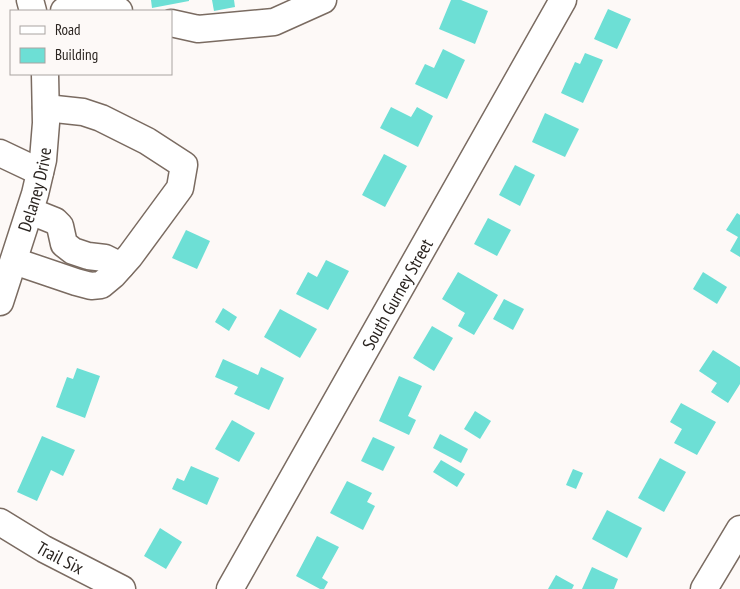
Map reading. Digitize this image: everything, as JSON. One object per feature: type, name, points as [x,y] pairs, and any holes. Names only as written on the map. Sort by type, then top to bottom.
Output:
[{"type":"street","points":[[172,23],[198,28],[274,22],[322,0]]},
{"type":"street","name":"South Gurney Street","points":[[230,589],[563,0]]},
{"type":"street","points":[[68,10],[90,5],[114,10]]},
{"type":"street","name":"Delaney Drive","points":[[0,302],[30,211],[43,160],[46,108],[44,75]]},
{"type":"street","points":[[14,261],[91,286],[101,285],[121,266],[180,188],[184,172],[184,165],[147,141],[100,118],[83,112],[46,108]]},
{"type":"street","points":[[0,153],[40,172]]},
{"type":"street","points":[[30,211],[55,221],[60,226],[64,244],[73,251],[88,256],[105,258],[121,266]]},
{"type":"street","name":"Trail Six","points":[[0,522],[44,549],[122,589]]},
{"type":"street","points":[[704,589],[740,529]]},
{"type":"building","points":[[151,0],[189,0],[189,1],[152,8]]},
{"type":"building","points":[[212,0],[234,0],[235,7],[214,11]]},
{"type":"building","points":[[451,0],[461,0],[488,11],[475,44],[439,29]]},
{"type":"building","points":[[608,9],[631,19],[617,49],[594,39]]},
{"type":"building","points":[[443,49],[465,60],[447,99],[415,84],[425,64],[434,68]]},
{"type":"building","points":[[585,53],[603,60],[583,103],[561,93],[575,62],[580,64]]},
{"type":"building","points":[[391,107],[411,117],[417,107],[433,116],[418,147],[380,128]]},
{"type":"building","points":[[545,113],[579,129],[565,157],[532,142]]},
{"type":"building","points":[[384,154],[407,166],[385,207],[362,195]]},
{"type":"building","points":[[515,165],[535,175],[520,206],[499,195]]},
{"type":"building","points":[[737,213],[740,215],[740,257],[730,251],[738,237],[726,230]]},
{"type":"building","points":[[488,218],[511,230],[497,256],[474,244]]},
{"type":"building","points":[[186,230],[210,241],[197,269],[172,258]]},
{"type":"building","points":[[326,260],[349,271],[328,310],[296,294],[308,272],[317,277]]},
{"type":"building","points":[[458,272],[498,295],[474,335],[458,326],[465,313],[442,299]]},
{"type":"building","points":[[703,272],[727,287],[717,304],[693,289]]},
{"type":"building","points":[[504,299],[524,309],[513,330],[493,319]]},
{"type":"building","points":[[223,308],[237,317],[229,331],[215,322]]},
{"type":"building","points":[[280,309],[317,329],[300,358],[264,337]]},
{"type":"building","points":[[432,326],[453,338],[434,371],[413,358]]},
{"type":"building","points":[[713,350],[740,367],[740,384],[728,403],[711,392],[717,383],[699,371]]},
{"type":"building","points":[[223,359],[258,375],[261,367],[284,378],[269,410],[234,394],[238,387],[215,377]]},
{"type":"building","points":[[77,368],[100,376],[85,418],[56,407],[67,377],[73,379]]},
{"type":"building","points":[[399,376],[422,386],[408,416],[416,420],[409,435],[379,421]]},
{"type":"building","points":[[681,403],[716,422],[697,455],[674,443],[682,429],[670,422]]},
{"type":"building","points":[[475,411],[491,421],[480,439],[464,429]]},
{"type":"building","points":[[232,420],[255,433],[239,462],[215,449]]},
{"type":"building","points":[[440,434],[468,449],[461,463],[433,448]]},
{"type":"building","points":[[42,436],[75,450],[63,476],[51,470],[37,501],[17,492]]},
{"type":"building","points":[[373,437],[395,447],[383,471],[361,461]]},
{"type":"building","points":[[660,458],[686,472],[664,512],[638,498]]},
{"type":"building","points":[[441,460],[465,474],[457,487],[433,472]]},
{"type":"building","points":[[191,466],[219,478],[207,505],[172,489],[177,478],[184,481]]},
{"type":"building","points":[[573,469],[583,473],[576,489],[566,485]]},
{"type":"building","points":[[347,481],[372,493],[367,502],[375,506],[363,530],[330,513]]},
{"type":"building","points":[[607,510],[642,528],[627,558],[592,539]]},
{"type":"building","points":[[160,528],[182,542],[166,569],[144,556]]},
{"type":"building","points":[[317,536],[339,547],[322,578],[328,582],[324,589],[320,589],[296,576]]},
{"type":"building","points":[[592,567],[618,579],[614,589],[582,589]]},
{"type":"building","points":[[556,575],[574,585],[572,589],[548,589]]}]
